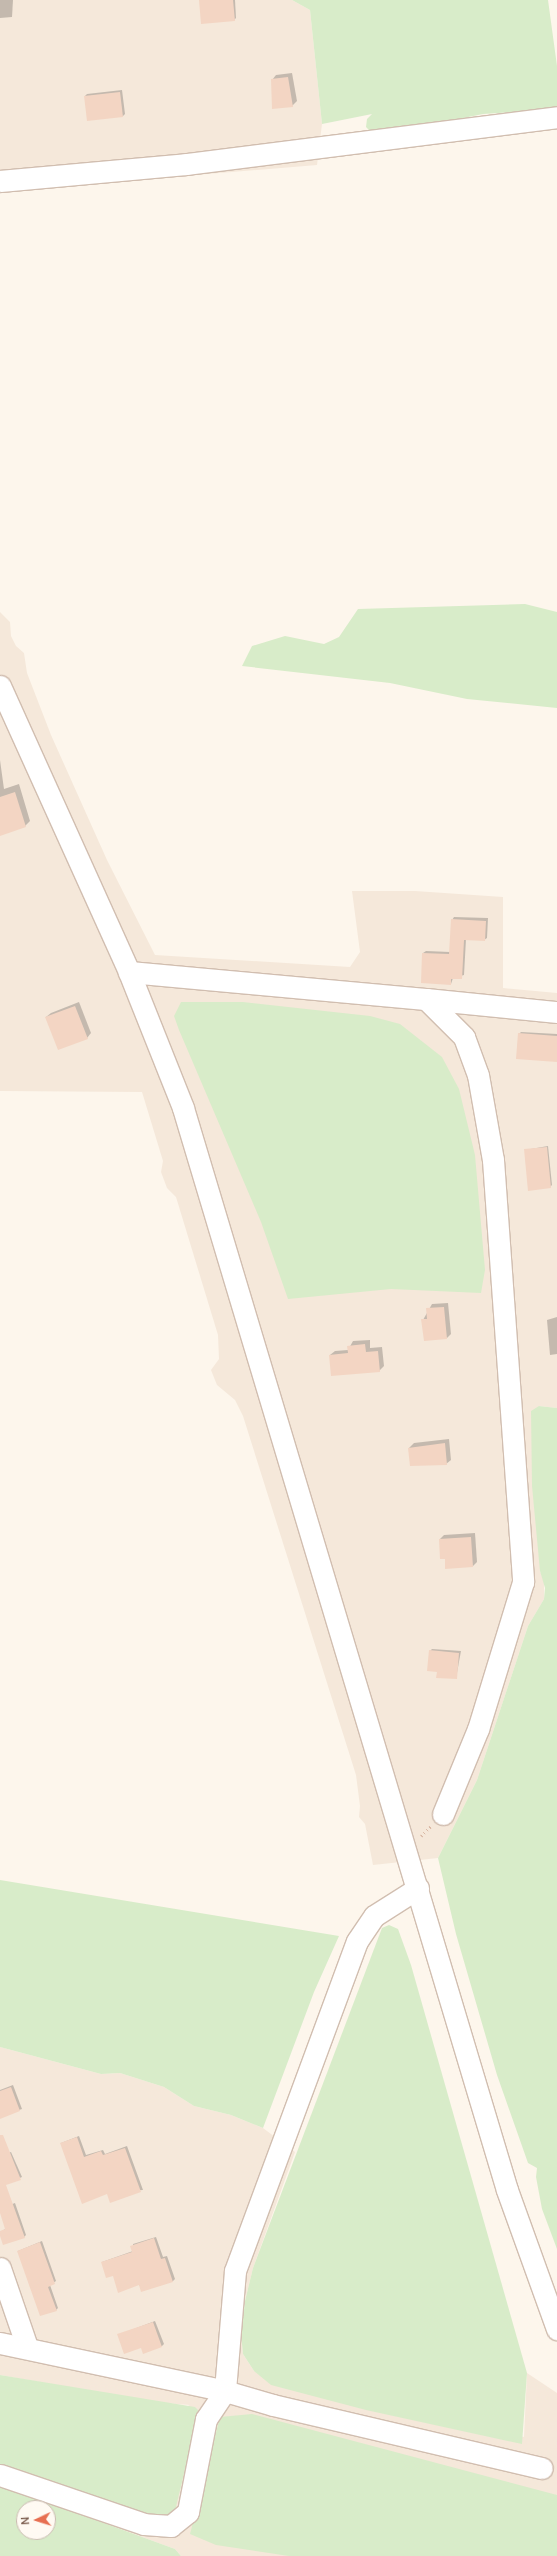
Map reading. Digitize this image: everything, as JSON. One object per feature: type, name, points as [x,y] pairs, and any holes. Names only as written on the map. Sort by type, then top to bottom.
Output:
[{"type":"street","points":[[0,181],[186,164],[557,117]]},
{"type":"street","points":[[0,686],[129,972],[183,1108],[407,1850],[507,2190],[557,2329]]},
{"type":"street","points":[[129,972],[426,998],[557,1012]]},
{"type":"street","points":[[426,998],[464,1037],[478,1075],[490,1145],[524,1582],[478,1729],[443,1814]]},
{"type":"street","points":[[0,2475],[144,2524],[171,2526],[188,2512],[206,2419],[225,2391],[235,2271],[357,1941],[374,1916],[418,1888]]},
{"type":"street","points":[[0,2268],[27,2347]]},
{"type":"street","points":[[0,2343],[27,2347],[225,2391],[273,2405],[542,2468]]},
{"type":"path","points":[[407,1850],[443,1814]]},
{"type":"shaded area","points":[[0,0],[292,0],[310,10],[322,124],[317,165],[0,191]]},
{"type":"shaded area","points":[[0,612],[10,622],[11,636],[16,646],[24,653],[27,673],[51,735],[107,860],[155,955],[350,967],[360,952],[352,891],[415,891],[503,897],[503,988],[557,993],[557,1408],[539,1406],[540,1571],[544,1581],[544,1599],[528,1626],[477,1780],[438,1858],[373,1865],[365,1824],[359,1817],[360,1806],[356,1775],[243,1416],[235,1400],[217,1385],[211,1370],[219,1359],[218,1335],[176,1197],[167,1188],[161,1172],[163,1161],[142,1092],[0,1091]]},
{"type":"shaded area","points":[[0,2047],[101,2074],[120,2073],[164,2087],[194,2106],[231,2115],[263,2128],[295,2152],[253,2268],[245,2301],[241,2335],[243,2354],[254,2371],[524,2437],[527,2373],[557,2393],[557,2556],[181,2556],[175,2549],[56,2505],[56,2500],[41,2500],[0,2485],[190,2405],[151,2402],[0,2375]]},
{"type":"green space","points":[[292,0],[548,0],[557,66],[557,109],[483,114],[390,133],[372,133],[366,127],[367,119],[372,114],[322,124],[310,10]]},
{"type":"green space","points":[[525,604],[557,612],[557,708],[467,699],[390,683],[242,666],[252,646],[285,636],[324,644],[339,637],[358,609]]},
{"type":"green space","points":[[181,1002],[243,1002],[370,1016],[400,1024],[442,1057],[459,1089],[475,1155],[485,1270],[481,1293],[391,1289],[288,1299],[261,1222],[179,1030],[174,1016]]},
{"type":"green space","points":[[539,1406],[557,1408],[557,2249],[542,2209],[536,2177],[537,2168],[528,2163],[497,2075],[456,1934],[438,1858],[477,1780],[528,1626],[544,1599],[545,1588],[540,1571],[532,1486],[531,1411]]},
{"type":"green space","points":[[0,1880],[339,1936],[314,1992],[263,2128],[231,2115],[194,2106],[164,2087],[120,2073],[101,2074],[0,2047]]},
{"type":"green space","points":[[389,1925],[398,1929],[411,1965],[527,2373],[522,2444],[366,2410],[271,2385],[254,2371],[243,2354],[241,2335],[245,2301],[253,2268],[382,1928]]},
{"type":"green space","points":[[0,2375],[195,2407],[198,2410],[197,2420],[174,2515],[154,2522],[0,2469]]},
{"type":"green space","points":[[252,2414],[557,2495],[557,2556],[289,2556],[216,2545],[190,2534],[220,2417]]},
{"type":"green space","points":[[0,2485],[41,2500],[16,2500],[16,2540],[56,2540],[56,2505],[175,2549],[181,2556],[0,2556]]},
{"type":"building","points":[[199,0],[233,0],[235,21],[201,24]]},
{"type":"building","points":[[288,77],[293,107],[272,109],[271,79]]},
{"type":"building","points":[[120,92],[123,117],[87,121],[84,96]]},
{"type":"building","points":[[15,792],[26,827],[0,836],[0,797]]},
{"type":"building","points":[[451,919],[486,921],[485,941],[464,940],[462,979],[451,979],[451,985],[421,983],[422,953],[449,954]]},
{"type":"building","points":[[75,1006],[88,1039],[58,1050],[45,1017]]},
{"type":"building","points":[[518,1033],[557,1036],[557,1062],[516,1059]]},
{"type":"building","points":[[547,1147],[551,1188],[528,1191],[524,1149]]},
{"type":"building","points":[[444,1307],[447,1339],[424,1341],[421,1319],[427,1319],[426,1308]]},
{"type":"building","points":[[365,1344],[366,1352],[378,1351],[380,1372],[331,1376],[329,1355],[348,1353],[347,1346]]},
{"type":"building","points":[[445,1443],[447,1465],[410,1466],[408,1448]]},
{"type":"building","points":[[471,1537],[473,1567],[445,1569],[445,1559],[440,1559],[439,1539]]},
{"type":"building","points":[[429,1650],[459,1653],[457,1679],[436,1678],[437,1672],[427,1671]]},
{"type":"building","points":[[11,2087],[20,2111],[0,2119],[0,2091]]},
{"type":"building","points":[[0,2135],[3,2135],[21,2180],[6,2185],[25,2238],[3,2245],[0,2236],[0,2231],[5,2229],[0,2213]]},
{"type":"building","points":[[77,2137],[84,2157],[101,2151],[103,2155],[125,2148],[141,2192],[110,2203],[107,2194],[82,2204],[60,2143]]},
{"type":"building","points":[[154,2238],[161,2259],[165,2258],[173,2282],[141,2292],[139,2285],[118,2293],[113,2276],[106,2278],[101,2262],[132,2252],[130,2246]]},
{"type":"building","points":[[40,2242],[55,2284],[48,2287],[57,2311],[40,2316],[17,2251]]},
{"type":"building","points":[[153,2322],[162,2347],[143,2354],[141,2348],[124,2354],[117,2334]]}]
